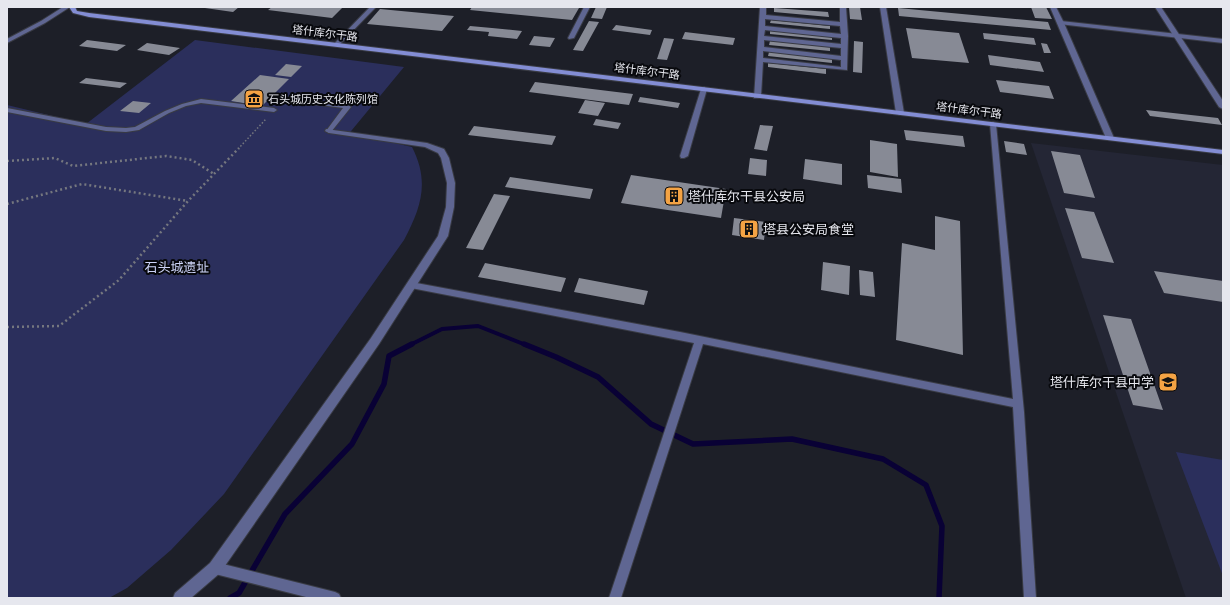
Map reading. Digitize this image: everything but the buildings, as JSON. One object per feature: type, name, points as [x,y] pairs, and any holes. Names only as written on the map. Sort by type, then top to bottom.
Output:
[{"type":"main road","name":"塔什库尔干路","points":[[72,7],[75,12],[89,15],[1223,152]]},
{"type":"street","points":[[336,45],[373,7]]},
{"type":"street","points":[[571,38],[587,7]]},
{"type":"street","points":[[757,96],[763,7]]},
{"type":"street","points":[[760,60],[845,70],[843,7]]},
{"type":"street","points":[[884,7],[900,113]]},
{"type":"street","points":[[1053,7],[1110,138]]},
{"type":"street","points":[[1158,7],[1223,107]]},
{"type":"street","points":[[763,17],[844,24]]},
{"type":"street","points":[[762,28],[845,36]]},
{"type":"street","points":[[761,38],[845,46]]},
{"type":"street","points":[[760,49],[845,58]]},
{"type":"street","points":[[180,598],[215,568],[375,341],[443,236],[450,207],[451,183],[445,158],[441,151],[427,145],[329,131]]},
{"type":"lane","points":[[7,41],[43,22],[67,7]]},
{"type":"lane","points":[[1061,23],[1223,41]]},
{"type":"lane","points":[[684,156],[704,89]]},
{"type":"lane","points":[[284,99],[348,107],[329,131]]},
{"type":"lane","points":[[7,110],[106,129],[126,130],[137,129],[178,107],[201,101],[274,110]]},
{"type":"lane","points":[[993,124],[1018,404],[1030,598]]},
{"type":"lane","points":[[411,285],[700,340],[1018,404]]},
{"type":"lane","points":[[615,598],[700,340]]},
{"type":"lane","points":[[215,568],[335,598]]},
{"type":"path","points":[[7,327],[59,326],[119,280],[188,201],[274,110]]},
{"type":"path","points":[[7,161],[55,158],[73,166],[166,156],[192,160],[214,174]]},
{"type":"path","points":[[7,204],[82,184],[188,201]]},
{"type":"shaded area","name":"塔什库尔干县中学","points":[[1031,143],[1223,165],[1223,598],[1186,598]]},
{"type":"green space","name":"石头城遗址","points":[[195,40],[404,67],[347,136],[386,141],[412,147],[418,160],[421,172],[422,183],[419,206],[404,240],[224,494],[171,550],[127,588],[109,598],[7,598],[7,105],[86,124]]},
{"type":"green space","points":[[1176,452],[1223,460],[1223,576]]},
{"type":"waterway","points":[[412,344],[442,329],[478,326],[526,345]]},
{"type":"waterway","points":[[230,598],[239,593],[285,514],[352,444],[384,384],[389,356],[412,344]]},
{"type":"waterway","points":[[524,344],[598,377],[651,424],[693,444],[792,439],[883,459],[926,485],[942,526],[939,598]]},
{"type":"place","name":"石头城历史文化陈列馆","points":[[254,99]]},
{"type":"place","name":"塔什库尔干县公安局","points":[[674,196]]},
{"type":"place","name":"塔县公安局食堂","points":[[749,229]]},
{"type":"place","name":"塔什库尔干县中学","points":[[1168,382]]}]
